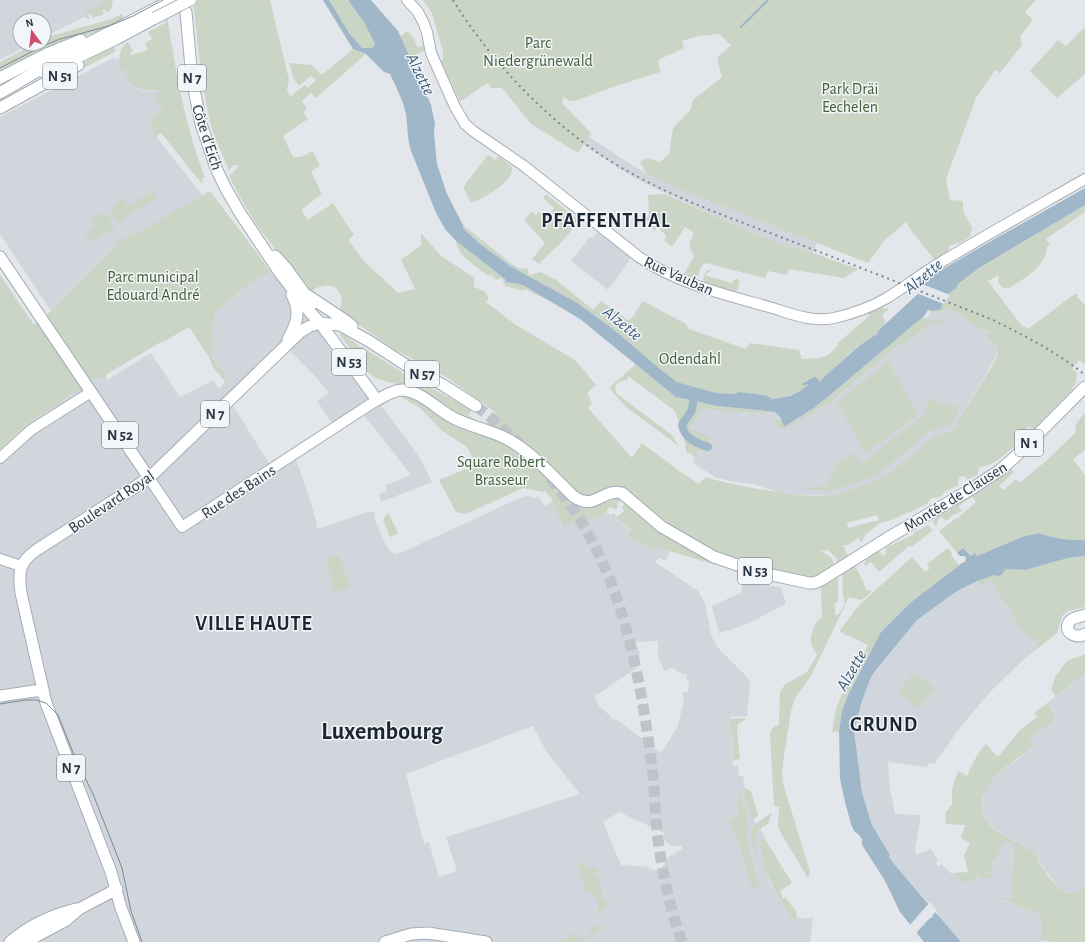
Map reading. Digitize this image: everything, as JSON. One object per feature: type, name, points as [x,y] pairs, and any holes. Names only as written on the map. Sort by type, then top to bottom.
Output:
[{"type":"main road","name":"N 51","points":[[153,14],[172,0]]},
{"type":"main road","name":"N 51","points":[[4,91],[56,60],[114,35],[153,14],[190,0]]},
{"type":"main road","name":"Rue Vauban","points":[[407,0],[418,12],[428,32],[431,52],[455,106],[465,124],[473,131],[524,166],[646,262],[658,269],[709,290],[804,317],[820,320],[833,318],[859,311],[883,300],[942,261],[1085,180]]},
{"type":"main road","name":"Côte d'Eich","points":[[186,12],[192,79],[201,124],[216,168],[225,187],[240,213],[280,273],[320,323],[377,400]]},
{"type":"main road","name":"N 51","points":[[0,78],[49,53],[80,40],[114,35]]},
{"type":"main road","name":"N 51","points":[[0,108],[69,71],[114,35]]},
{"type":"main road","name":"Côte d'Eich","points":[[252,230],[286,268],[306,294],[316,311],[320,323]]},
{"type":"main road","name":"N 52","points":[[0,257],[149,478]]},
{"type":"main road","name":"N 7","points":[[280,273],[294,299],[298,317],[296,325],[280,351]]},
{"type":"main road","name":"N 57","points":[[306,294],[346,320],[369,341]]},
{"type":"main road","name":"N 57","points":[[320,323],[340,325],[476,406]]},
{"type":"main road","name":"Boulevard Royal","points":[[21,566],[38,548],[149,478],[300,332],[310,326],[320,323]]},
{"type":"main road","name":"Montée de Clausen","points":[[377,400],[400,390],[410,391],[451,416],[500,435],[514,443],[527,452],[578,500],[585,502],[593,501],[610,493],[618,492],[625,495],[662,527],[714,557],[758,572],[814,583],[822,580],[1000,470],[1085,387]]},
{"type":"main road","points":[[0,458],[31,430],[91,392]]},
{"type":"main road","name":"Rue des Bains","points":[[149,478],[182,527],[377,400]]},
{"type":"main road","points":[[0,559],[21,566]]},
{"type":"main road","name":"N 7","points":[[21,566],[19,575],[21,593],[46,704],[111,872],[117,889],[121,908],[134,942]]},
{"type":"main road","points":[[1085,615],[1074,618],[1068,627],[1072,635],[1077,637],[1085,634]]},
{"type":"main road","points":[[0,696],[43,691]]},
{"type":"main road","points":[[10,942],[20,933],[54,921],[65,921],[79,909],[117,889]]},
{"type":"main road","points":[[25,942],[54,921]]},
{"type":"main road","points":[[385,942],[411,934],[428,933],[486,942]]},
{"type":"shaded area","points":[[0,0],[100,0],[102,3],[86,11],[84,17],[52,33],[52,12],[12,12],[12,52],[15,52],[0,60]]},
{"type":"shaded area","points":[[113,58],[119,59],[119,62],[130,72],[129,84],[139,90],[151,91],[164,88],[163,107],[150,122],[151,130],[203,196],[134,235],[132,233],[117,243],[117,245],[51,311],[0,234],[0,117]]},
{"type":"shaded area","points":[[585,134],[647,174],[684,191],[817,243],[813,253],[784,245],[714,216],[644,183],[575,139]]},
{"type":"shaded area","points":[[597,232],[616,246],[617,244],[622,248],[620,250],[631,258],[608,290],[571,261],[590,237],[593,238]]},
{"type":"shaded area","points":[[271,272],[312,325],[320,323],[407,440],[421,460],[432,482],[381,502],[379,494],[385,492],[387,488],[386,485],[411,475],[361,411],[335,428],[317,401],[329,393],[314,375],[285,346],[228,401],[235,409],[272,468],[294,454],[309,497],[317,524],[316,527],[318,529],[367,512],[375,512],[374,518],[385,543],[391,552],[396,554],[522,497],[528,496],[535,498],[538,496],[545,506],[551,502],[564,527],[568,524],[586,522],[608,513],[631,530],[632,541],[655,549],[656,547],[670,552],[665,561],[660,558],[655,562],[698,591],[705,603],[711,634],[717,647],[746,676],[750,682],[747,716],[730,717],[730,733],[732,733],[734,739],[733,765],[738,766],[739,776],[743,776],[746,799],[753,820],[760,827],[765,839],[760,839],[762,858],[770,884],[793,920],[813,917],[810,942],[0,942],[0,449],[25,426],[96,378],[103,379],[106,377],[107,380],[151,353],[180,397],[213,380],[219,389],[227,379],[226,375],[210,355],[214,348],[212,329],[216,312],[262,274],[265,276]],"holes":[[[658,641],[658,656],[664,671],[671,668],[676,669],[676,671],[687,675],[686,680],[689,680],[688,692],[682,692],[684,700],[677,728],[661,753],[616,719],[614,720],[602,708],[600,708],[594,696],[635,669],[640,663],[636,657],[640,653],[635,642]],[[533,726],[546,751],[580,794],[446,837],[457,871],[439,877],[429,842],[424,844],[406,774]],[[619,812],[664,833],[664,840],[667,843],[672,846],[682,846],[682,849],[669,857],[659,871],[649,869],[649,867],[621,865],[603,822]]]},
{"type":"shaded area","points":[[950,309],[981,329],[990,333],[998,348],[998,353],[952,431],[936,436],[885,477],[836,495],[793,494],[778,492],[753,484],[729,481],[715,477],[693,463],[698,449],[707,452],[689,429],[703,409],[764,414],[765,411],[775,412],[781,418],[774,421],[817,411],[831,402],[896,346],[906,344],[928,324],[942,320],[925,319],[931,313]]},
{"type":"shaded area","points":[[742,576],[764,582],[764,586],[768,583],[770,586],[781,587],[786,604],[747,624],[719,633],[712,606],[742,592]]},
{"type":"shaded area","points":[[990,580],[1005,604],[1008,605],[1012,611],[1011,615],[1031,639],[1035,638],[1037,640],[1038,642],[1036,645],[1038,648],[1022,661],[990,692],[959,729],[934,764],[929,763],[927,767],[888,762],[890,788],[895,814],[921,815],[915,848],[916,855],[931,849],[938,860],[936,863],[938,866],[941,864],[964,884],[969,880],[971,882],[978,875],[985,872],[990,862],[995,860],[1005,839],[1015,845],[1011,886],[1013,899],[1001,899],[1030,911],[1041,913],[1042,942],[961,942],[941,920],[936,911],[895,865],[889,856],[890,855],[872,825],[869,816],[862,792],[857,759],[854,731],[861,704],[871,677],[875,671],[917,620],[957,591],[977,581],[981,586]]},
{"type":"shaded area","points":[[1085,674],[1085,885],[1076,894],[1060,889],[1044,869],[1037,856],[1025,846],[997,831],[988,822],[983,812],[982,803],[984,792],[991,781],[1035,746],[1029,739],[1054,719],[1054,711],[1047,703]]},
{"type":"green space","points":[[100,0],[113,0],[111,9],[107,13],[105,9],[102,10],[104,14],[93,18],[91,14],[88,15],[90,19],[84,17],[86,11],[102,3]]},
{"type":"green space","points":[[156,0],[162,0],[165,5],[185,114],[197,156],[205,177],[202,179],[203,185],[161,133],[156,137],[151,130],[150,122],[163,107],[155,99],[156,95],[163,89],[146,90],[137,88],[128,82],[125,77],[130,72],[124,71],[120,68],[120,54],[123,47],[128,42],[133,51],[130,53],[131,55],[148,50],[145,43],[152,39],[148,32],[165,23],[162,6]]},
{"type":"green space","name":"Square Robert Brasseur","points":[[193,0],[270,0],[289,80],[287,91],[291,96],[305,85],[308,88],[316,80],[311,76],[299,86],[294,79],[289,63],[312,65],[322,75],[353,49],[366,54],[316,98],[311,93],[302,101],[307,108],[303,112],[308,119],[283,136],[293,157],[301,157],[313,151],[320,166],[311,171],[322,194],[301,210],[308,220],[333,203],[354,235],[349,241],[364,261],[398,293],[415,289],[401,260],[421,245],[421,233],[442,257],[474,278],[474,287],[484,291],[489,298],[486,302],[516,325],[575,360],[596,385],[587,393],[592,403],[588,408],[632,458],[642,443],[699,484],[706,477],[722,482],[770,491],[811,496],[836,495],[885,477],[936,435],[952,431],[996,359],[998,349],[996,344],[987,338],[990,332],[981,329],[950,309],[931,313],[928,310],[934,311],[942,303],[950,291],[956,289],[958,284],[979,268],[1085,205],[1085,212],[1046,239],[1050,245],[1047,247],[1046,254],[1039,266],[1028,276],[1010,288],[1003,288],[998,282],[999,275],[988,281],[1021,325],[1028,329],[1076,293],[1078,295],[1077,297],[1085,304],[1085,365],[1079,360],[1072,369],[1077,373],[1076,384],[1071,389],[1073,389],[1073,392],[1034,429],[1028,427],[1022,433],[1023,439],[1007,453],[994,463],[979,468],[978,474],[968,480],[965,476],[962,476],[959,478],[958,485],[944,492],[943,495],[930,499],[927,504],[892,520],[880,523],[866,534],[861,543],[859,538],[848,545],[843,545],[862,578],[866,590],[872,591],[862,600],[849,597],[811,676],[795,698],[791,711],[783,762],[783,783],[810,872],[808,878],[779,830],[779,807],[774,806],[770,734],[773,728],[779,725],[780,692],[785,684],[807,672],[817,655],[811,643],[811,636],[817,621],[822,617],[821,587],[838,577],[838,602],[835,603],[835,615],[838,615],[845,604],[842,590],[842,574],[837,564],[837,559],[828,550],[821,551],[832,558],[834,567],[818,576],[803,577],[740,560],[722,554],[706,545],[703,551],[726,561],[723,567],[656,547],[655,549],[632,541],[628,535],[631,529],[611,515],[614,513],[617,517],[624,511],[622,508],[624,504],[622,500],[618,502],[618,507],[614,510],[612,507],[608,508],[607,513],[586,522],[568,524],[564,527],[551,502],[553,501],[545,491],[543,492],[523,488],[466,514],[456,512],[439,480],[476,465],[467,447],[441,430],[420,408],[404,399],[401,395],[409,386],[381,380],[367,372],[340,335],[341,333],[403,373],[472,410],[468,415],[485,426],[496,413],[448,378],[394,349],[339,311],[341,297],[335,288],[324,286],[311,292],[306,288],[258,227],[229,176],[239,166],[233,165],[229,171],[217,142],[216,143],[204,90]],"holes":[[[877,515],[879,520],[848,528],[847,523]]]},
{"type":"green space","points":[[329,0],[348,0],[365,24],[375,44],[372,48],[362,48],[357,43]]},
{"type":"green space","points":[[423,0],[1036,0],[1025,12],[1033,20],[1020,36],[1022,45],[1000,73],[995,70],[976,98],[946,179],[950,200],[963,201],[963,211],[972,228],[970,237],[949,246],[948,252],[935,260],[906,222],[885,240],[868,263],[684,191],[647,174],[640,162],[647,158],[660,162],[669,154],[673,128],[691,109],[693,100],[722,77],[717,58],[731,45],[719,34],[698,36],[682,41],[684,48],[658,60],[660,72],[575,101],[569,101],[564,97],[562,103],[591,133],[578,153],[531,124],[502,88],[491,88],[488,83],[460,101],[441,61],[443,60],[443,52],[432,13]]},
{"type":"green space","points":[[122,14],[125,21],[113,27],[71,40],[52,49],[52,36],[108,20]]},
{"type":"green space","points":[[1085,27],[1085,74],[1057,98],[1030,71],[1058,40],[1066,46]]},
{"type":"green space","points":[[407,31],[414,38],[417,47],[424,46],[425,50],[410,58],[400,36]]},
{"type":"green space","points":[[113,46],[116,50],[113,53],[70,75],[88,60]]},
{"type":"green space","points":[[19,52],[46,52],[0,74],[0,62]]},
{"type":"green space","points":[[488,155],[495,160],[498,156],[512,167],[511,173],[504,183],[491,193],[473,202],[470,201],[463,187]]},
{"type":"green space","points":[[153,191],[157,198],[118,223],[111,212],[115,210],[112,206],[123,199],[128,206]]},
{"type":"green space","name":"Parc municipal Edouard André","points":[[210,191],[271,272],[265,276],[262,274],[216,312],[212,329],[214,348],[210,355],[226,375],[227,379],[225,382],[213,367],[209,357],[189,327],[107,374],[103,379],[96,378],[25,426],[0,449],[0,275],[34,325],[51,311],[117,245],[117,243],[132,233],[134,235]]},
{"type":"green space","points":[[546,194],[577,219],[570,232],[561,243],[539,264],[532,259],[545,243],[524,220],[532,212],[536,215],[539,212],[547,218],[554,208],[543,198]]},
{"type":"green space","points":[[665,194],[784,245],[813,253],[858,269],[844,278],[789,269],[787,275],[768,271],[765,278],[707,263],[702,265],[697,278],[693,278],[684,274],[694,256],[690,244],[694,233],[685,227],[672,247],[664,240],[667,237],[658,227],[654,231],[646,217],[649,216],[648,195]]},
{"type":"green space","points":[[101,213],[103,216],[107,214],[115,227],[92,241],[91,239],[89,240],[85,233],[94,227],[90,220]]},
{"type":"green space","name":"Odendahl","points":[[463,225],[513,265],[521,269],[527,268],[529,275],[541,272],[556,280],[593,310],[601,301],[628,320],[632,318],[643,301],[686,324],[689,329],[746,349],[750,343],[799,350],[802,359],[818,358],[826,356],[834,350],[838,343],[869,316],[868,313],[880,308],[889,309],[882,315],[886,324],[879,330],[878,334],[852,351],[820,382],[816,377],[802,385],[804,386],[810,384],[800,391],[772,399],[767,396],[739,392],[733,394],[716,393],[677,382],[618,333],[579,304],[510,266],[479,243],[463,228]]},
{"type":"green space","points":[[456,241],[505,279],[506,282],[523,285],[559,306],[525,289],[523,291],[505,286],[502,278],[497,280],[490,274],[489,276],[464,257],[460,252]]},
{"type":"green space","points":[[713,269],[705,275],[731,283],[737,278],[740,282],[737,290],[734,292],[705,282],[703,279],[706,271]]},
{"type":"green space","points":[[924,316],[925,319],[942,320],[941,323],[928,324],[906,344],[896,346],[831,402],[785,429],[778,428],[774,421],[781,418],[781,422],[785,426],[814,408]]},
{"type":"green space","points":[[888,361],[918,415],[865,453],[837,403]]},
{"type":"green space","points":[[636,364],[676,397],[717,406],[765,411],[765,414],[703,409],[689,429],[710,436],[707,453],[698,449],[695,458],[693,457],[692,453],[689,454],[686,452],[685,442],[675,411],[628,376],[627,380],[619,382],[615,386],[616,393],[672,435],[679,446],[626,407],[609,388]]},
{"type":"green space","points":[[933,398],[941,404],[956,405],[958,413],[951,425],[930,431],[876,476],[834,490],[801,489],[825,486],[837,462],[854,453],[862,463],[925,414],[929,399]]},
{"type":"green space","points":[[1085,412],[1085,450],[1073,459],[1085,475],[1085,540],[1072,541],[1053,538],[1038,533],[1022,537],[976,556],[971,556],[963,548],[957,553],[939,531],[958,518],[976,502],[972,497],[959,506],[962,511],[953,515],[946,521],[942,517],[937,520],[938,523],[935,526],[932,522],[937,517],[992,484],[1009,470],[1014,472],[999,486],[1003,490],[1016,479],[1019,483],[1046,461],[1075,433],[1076,424]]},
{"type":"green space","points":[[389,514],[398,533],[390,537],[383,520],[386,515]]},
{"type":"green space","points":[[928,525],[933,530],[913,546],[909,546],[879,572],[871,562],[866,566],[864,564],[866,562],[865,560],[879,551],[883,556],[886,553],[885,548],[913,535],[914,532]]},
{"type":"green space","points":[[948,548],[952,553],[951,555],[959,565],[910,603],[881,632],[848,695],[842,711],[839,731],[832,732],[836,709],[841,696],[868,645],[840,632],[841,629],[859,605],[912,557],[925,572],[930,568],[927,564]]},
{"type":"green space","points":[[338,555],[351,585],[349,588],[334,592],[326,560]]},
{"type":"green space","points":[[1085,556],[1085,607],[1068,611],[1062,616],[1057,633],[1038,648],[1036,645],[1038,642],[1037,640],[1033,638],[1031,640],[1011,615],[1012,611],[1008,605],[1005,604],[990,580],[981,586],[977,581],[1006,569],[1025,570],[1068,558]]},
{"type":"green space","points":[[1085,654],[1085,674],[1056,696],[1051,690],[1055,677],[1067,661]]},
{"type":"green space","points":[[914,672],[935,689],[918,709],[898,692]]},
{"type":"green space","points":[[1047,703],[1054,714],[1052,722],[1029,739],[1035,746],[996,776],[983,795],[982,806],[985,817],[992,827],[1035,854],[1046,873],[1059,888],[1076,894],[1085,885],[1085,942],[1053,942],[1041,940],[1041,914],[1035,913],[1034,911],[1030,911],[1000,898],[1013,898],[1011,886],[1015,845],[1005,840],[995,860],[990,862],[995,868],[986,872],[992,875],[992,878],[982,879],[978,875],[971,882],[969,880],[964,884],[953,873],[968,872],[964,856],[970,843],[961,838],[965,825],[946,824],[945,813],[952,804],[952,789],[958,771],[967,776],[975,759],[986,744],[998,757],[1019,731],[1037,717],[1034,713]]},
{"type":"green space","points":[[745,718],[745,720],[738,724],[737,733],[740,759],[733,760],[734,739],[732,733],[730,733],[730,719]]},
{"type":"green space","points":[[744,788],[751,791],[758,815],[753,820],[745,799]]},
{"type":"green space","points":[[738,795],[740,795],[745,810],[750,856],[760,887],[752,888],[736,834],[733,833],[729,819],[738,816]]},
{"type":"green space","points":[[772,812],[768,824],[757,833],[755,847],[757,858],[755,859],[751,832],[756,824]]},
{"type":"green space","points":[[760,839],[765,839],[792,883],[780,891],[783,899],[785,897],[796,911],[797,917],[801,918],[793,920],[770,882],[763,862]]},
{"type":"green space","points":[[585,863],[586,866],[588,865],[590,868],[597,867],[598,871],[595,872],[599,875],[601,891],[605,901],[608,901],[609,904],[598,913],[597,908],[599,907],[596,896],[593,896],[591,891],[585,893],[583,880],[577,866]]},
{"type":"green space","points":[[601,924],[602,929],[595,932],[589,938],[579,941],[557,942],[571,937],[570,933],[573,933],[577,937],[587,937],[593,927]]},
{"type":"water","name":"Alzette","points":[[323,0],[329,0],[349,33],[362,48],[372,48],[375,44],[365,24],[348,0],[371,0],[398,31],[431,105],[435,124],[434,133],[437,164],[447,194],[463,225],[463,228],[479,243],[510,266],[579,304],[618,333],[677,382],[716,393],[733,394],[739,392],[767,396],[772,399],[790,396],[800,391],[809,384],[803,386],[802,384],[814,377],[816,377],[820,382],[862,344],[877,334],[879,330],[922,290],[919,283],[1085,188],[1085,205],[979,268],[958,284],[956,289],[948,294],[941,309],[934,311],[928,310],[924,316],[829,396],[814,408],[785,426],[783,425],[781,418],[775,412],[717,406],[676,397],[580,319],[523,285],[506,282],[505,279],[456,241],[445,229],[436,213],[411,151],[405,109],[390,74],[384,72],[366,54],[353,49]]},
{"type":"water","name":"Alzette","points":[[1038,533],[1061,539],[1085,540],[1085,556],[1068,558],[1025,570],[1006,569],[1000,576],[994,575],[977,581],[957,591],[917,620],[871,677],[861,704],[854,731],[862,792],[872,825],[890,855],[889,857],[895,865],[961,942],[924,942],[900,912],[884,879],[862,845],[862,839],[854,831],[851,824],[840,779],[839,731],[842,711],[848,695],[881,632],[910,603],[965,562],[966,557],[960,556],[957,553],[963,548],[971,556],[975,553],[977,556],[1022,537]]},
{"type":"pier","points":[[917,282],[950,295],[944,304],[916,293],[919,290]]},
{"type":"pier","points":[[930,902],[937,910],[932,916],[933,917],[922,926],[915,935],[909,926]]},
{"type":"waterway","points":[[741,27],[768,0]]},
{"type":"waterway","points":[[694,396],[692,410],[682,425],[683,430],[688,437],[699,444],[708,447]]},
{"type":"tunnel","points":[[476,406],[520,444]]},
{"type":"tunnel","points":[[550,478],[574,509],[593,543],[609,578],[622,615],[632,652],[647,729],[662,867],[682,942]]},
{"type":"tram line","points":[[0,68],[43,46],[60,39],[109,26],[133,16],[163,0]]},
{"type":"tram line","points":[[0,704],[36,700],[46,703],[58,715],[74,755],[93,794],[122,868],[131,911],[142,942]]},
{"type":"railway","points":[[453,0],[488,50],[530,97],[578,139],[629,172],[671,193],[715,212],[993,320],[1029,338],[1085,375]]},
{"type":"district","name":"PFAFFENTHAL","points":[[606,220]]},
{"type":"district","name":"VILLE HAUTE","points":[[254,623]]},
{"type":"district","name":"GRUND","points":[[884,724]]},
{"type":"district","name":"Luxembourg","points":[[382,731]]},
{"type":"park label","name":"Parc Niedergrünewald","points":[[538,51]]},
{"type":"park label","name":"Park Dräi Eechelen","points":[[850,97]]}]
